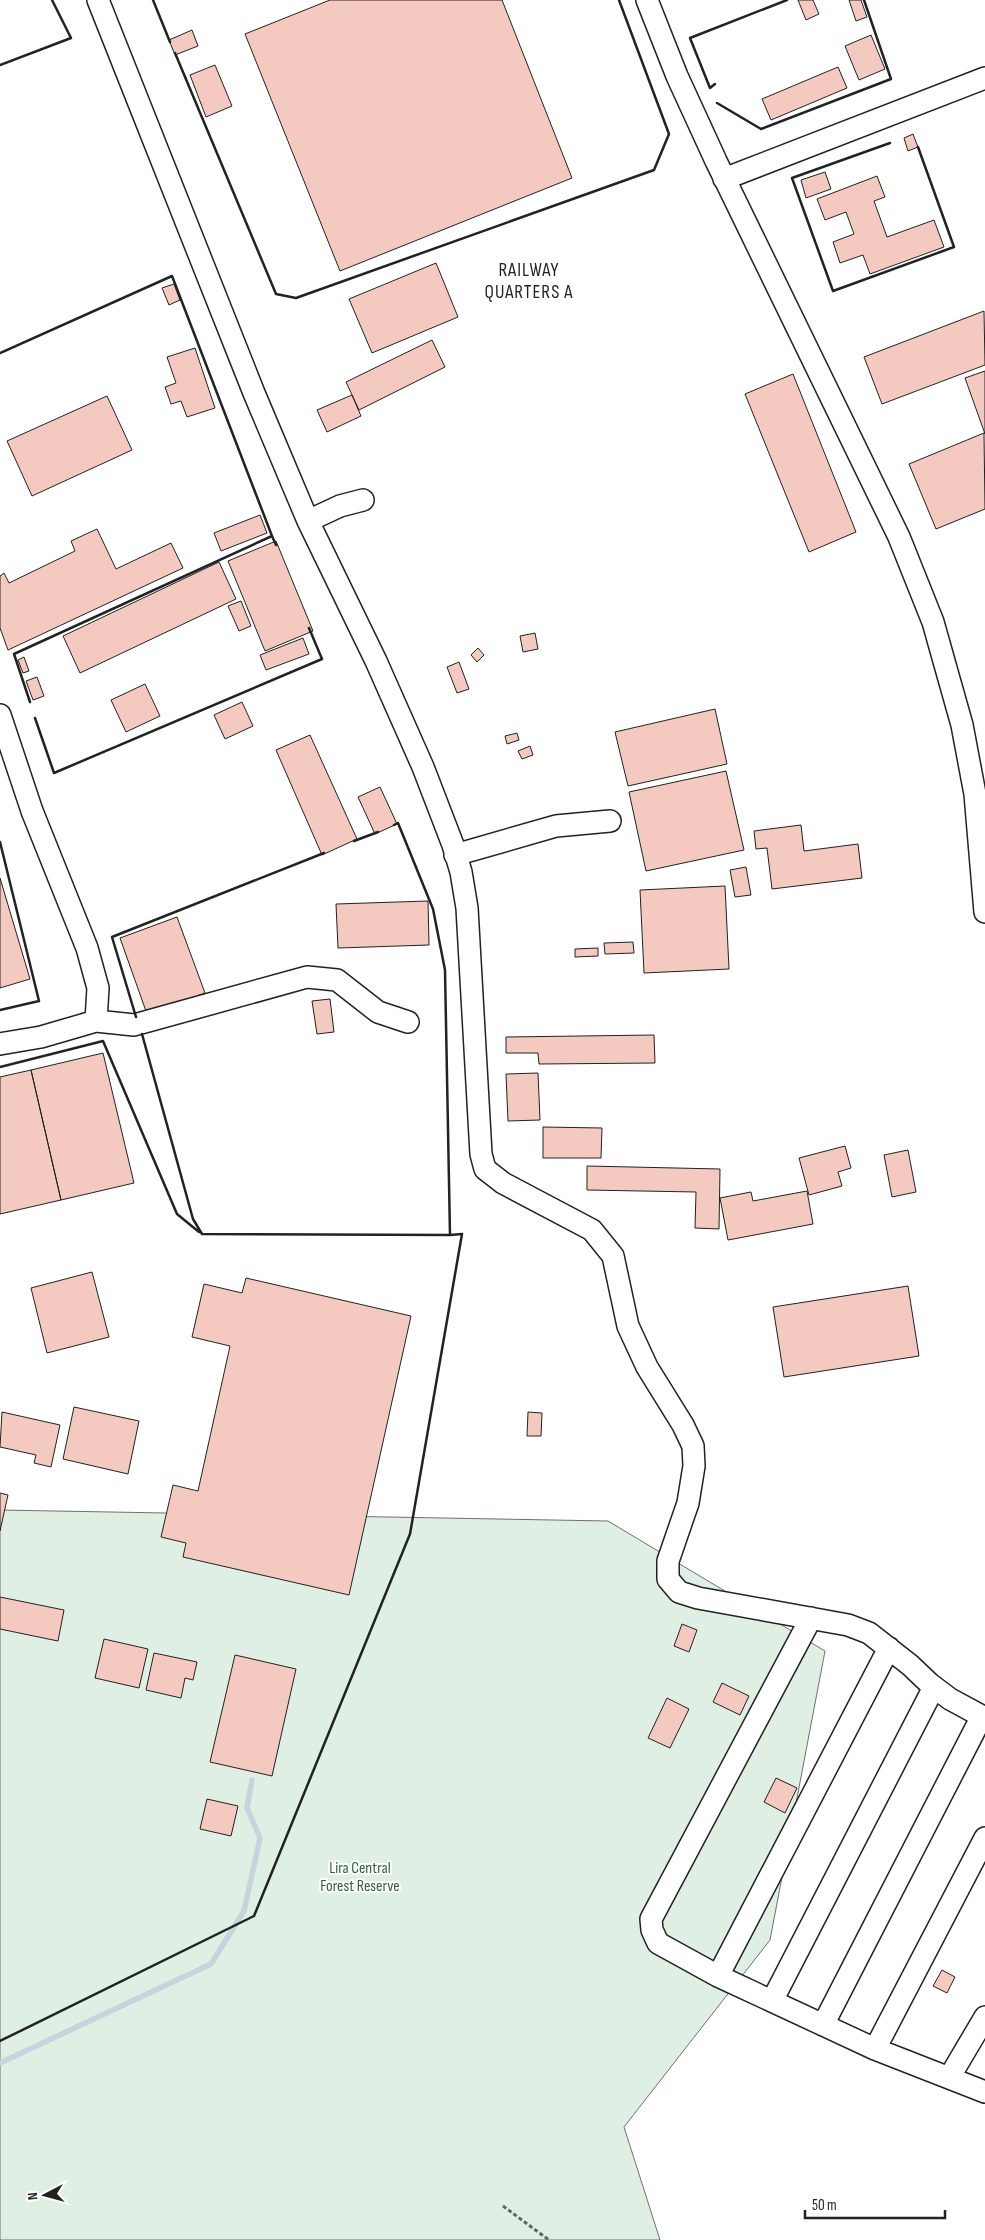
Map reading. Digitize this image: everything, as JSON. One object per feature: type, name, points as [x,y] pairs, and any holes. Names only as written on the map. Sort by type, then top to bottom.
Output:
[{"type":"street","points":[[98,0],[254,393],[308,521],[401,715],[456,855],[467,908],[481,1154],[486,1170],[503,1183],[592,1230],[600,1238],[613,1256],[628,1326],[647,1367],[683,1424],[693,1446],[694,1466],[688,1504],[668,1562],[668,1579],[679,1592],[698,1598],[848,1625],[869,1633],[934,1687],[983,1717],[823,2025]]},
{"type":"street","points":[[647,0],[677,76],[724,179],[899,537],[933,622],[962,725],[975,794],[985,912]]},
{"type":"street","points":[[724,179],[985,78]]},
{"type":"street","points":[[308,521],[340,506],[363,500]]},
{"type":"street","points":[[0,715],[32,811],[89,955],[98,988],[96,1021]]},
{"type":"street","points":[[456,855],[556,826],[610,821]]},
{"type":"street","points":[[0,1044],[41,1037],[96,1021],[134,1025],[307,978],[337,980],[378,1012],[408,1022]]},
{"type":"street","points":[[811,1618],[651,1918],[652,1930],[658,1942],[718,1976],[875,2050],[985,2092]]},
{"type":"street","points":[[718,1976],[889,1648]]},
{"type":"street","points":[[772,2001],[934,1687]]},
{"type":"street","points":[[875,2050],[985,1838]]},
{"type":"street","points":[[949,2078],[985,2017]]},
{"type":"path","points":[[503,2206],[549,2240]]},
{"type":"green space","name":"Lira Central Forest Reserve","points":[[0,1510],[608,1521],[825,1651],[770,1940],[624,2127],[660,2240],[0,2240]]},
{"type":"building","points":[[330,0],[502,0],[572,178],[340,271],[245,34]]},
{"type":"building","points":[[798,0],[813,0],[819,14],[806,20]]},
{"type":"building","points":[[849,0],[861,0],[867,17],[856,21]]},
{"type":"building","points":[[192,30],[198,46],[175,55],[169,40]]},
{"type":"building","points":[[871,35],[885,69],[859,80],[845,46]]},
{"type":"building","points":[[215,65],[232,106],[206,117],[190,75]]},
{"type":"building","points":[[838,67],[847,88],[771,120],[762,99]]},
{"type":"building","points":[[913,134],[918,147],[908,151],[904,138]]},
{"type":"building","points":[[825,172],[831,189],[806,198],[801,180]]},
{"type":"building","points":[[877,176],[885,197],[874,201],[887,237],[934,220],[944,247],[870,274],[863,255],[840,263],[833,242],[854,234],[846,212],[825,220],[817,199]]},
{"type":"building","points":[[436,263],[458,317],[372,353],[349,299]]},
{"type":"building","points":[[174,284],[180,300],[169,305],[162,288]]},
{"type":"building","points":[[984,311],[985,365],[882,404],[864,357]]},
{"type":"building","points":[[432,340],[445,367],[359,410],[346,382]]},
{"type":"building","points":[[195,348],[215,408],[187,417],[181,401],[171,404],[165,387],[176,383],[167,357]]},
{"type":"building","points":[[985,371],[985,434],[965,378]]},
{"type":"building","points":[[793,374],[856,532],[809,552],[745,394]]},
{"type":"building","points":[[352,395],[361,416],[327,432],[317,410]]},
{"type":"building","points":[[107,396],[132,450],[32,496],[7,441]]},
{"type":"building","points":[[984,433],[985,509],[936,529],[909,464]]},
{"type":"building","points":[[260,515],[267,533],[221,551],[214,533]]},
{"type":"building","points":[[97,529],[116,569],[171,543],[183,568],[8,650],[0,628],[0,576],[4,573],[9,583],[75,551],[71,541]]},
{"type":"building","points":[[276,541],[313,631],[265,651],[228,561]]},
{"type":"building","points":[[219,562],[236,599],[80,673],[63,636]]},
{"type":"building","points":[[241,601],[251,626],[239,631],[228,606]]},
{"type":"building","points":[[535,633],[538,649],[523,652],[520,636]]},
{"type":"building","points":[[303,638],[309,654],[266,670],[260,655]]},
{"type":"building","points":[[478,648],[484,655],[477,662],[471,655]]},
{"type":"building","points":[[24,657],[29,671],[23,673],[18,660]]},
{"type":"building","points":[[459,662],[469,689],[457,693],[447,667]]},
{"type":"building","points":[[37,677],[44,696],[33,700],[26,681]]},
{"type":"building","points":[[145,684],[160,716],[126,732],[111,700]]},
{"type":"building","points":[[242,702],[253,726],[225,739],[214,715]]},
{"type":"building","points":[[715,709],[727,764],[628,786],[615,732]]},
{"type":"building","points":[[517,733],[519,740],[507,744],[505,736]]},
{"type":"building","points":[[310,735],[357,839],[322,855],[276,750]]},
{"type":"building","points":[[530,746],[533,755],[522,759],[518,751]]},
{"type":"building","points":[[726,771],[744,850],[646,871],[629,792]]},
{"type":"building","points":[[380,787],[397,824],[375,834],[358,797]]},
{"type":"building","points":[[801,825],[804,851],[858,844],[862,878],[772,889],[767,848],[756,849],[754,831]]},
{"type":"building","points":[[746,867],[751,895],[735,897],[730,870]]},
{"type":"building","points":[[0,878],[30,979],[0,988]]},
{"type":"building","points":[[725,886],[729,969],[644,973],[640,890]]},
{"type":"building","points":[[428,901],[429,945],[338,948],[336,904]]},
{"type":"building","points":[[177,917],[205,993],[147,1014],[120,938]]},
{"type":"building","points":[[633,942],[634,953],[605,954],[604,943]]},
{"type":"building","points":[[598,948],[598,956],[575,957],[575,949]]},
{"type":"building","points":[[330,999],[334,1032],[317,1034],[312,1001]]},
{"type":"building","points":[[654,1035],[655,1063],[539,1064],[538,1053],[506,1053],[506,1037]]},
{"type":"building","points":[[103,1053],[134,1183],[61,1200],[31,1070]]},
{"type":"building","points":[[31,1070],[61,1200],[0,1214],[0,1077]]},
{"type":"building","points":[[538,1073],[540,1120],[508,1121],[506,1074]]},
{"type":"building","points":[[543,1127],[602,1128],[601,1158],[543,1158]]},
{"type":"building","points":[[845,1146],[851,1168],[838,1172],[842,1186],[809,1195],[799,1158]]},
{"type":"building","points":[[908,1150],[916,1192],[892,1197],[884,1155]]},
{"type":"building","points":[[587,1166],[720,1169],[719,1229],[695,1228],[696,1192],[587,1190]]},
{"type":"building","points":[[807,1191],[813,1224],[728,1240],[720,1198],[751,1192],[753,1201]]},
{"type":"building","points":[[92,1272],[109,1337],[47,1353],[31,1288]]},
{"type":"building","points":[[246,1278],[411,1316],[349,1595],[183,1557],[186,1543],[161,1537],[173,1485],[198,1491],[230,1346],[192,1337],[204,1284],[242,1293]]},
{"type":"building","points":[[908,1286],[919,1356],[784,1377],[773,1307]]},
{"type":"building","points":[[74,1407],[139,1421],[128,1474],[63,1459]]},
{"type":"building","points":[[2,1412],[60,1425],[51,1467],[34,1463],[36,1455],[0,1447]]},
{"type":"building","points":[[528,1412],[542,1413],[541,1436],[527,1436]]},
{"type":"building","points":[[0,1493],[8,1495],[0,1531]]},
{"type":"building","points":[[0,1597],[64,1610],[58,1641],[0,1629]]},
{"type":"building","points":[[682,1624],[697,1630],[689,1652],[674,1646]]},
{"type":"building","points":[[104,1639],[148,1649],[139,1688],[95,1678]]},
{"type":"building","points":[[154,1653],[197,1662],[193,1680],[185,1678],[181,1698],[146,1690]]},
{"type":"building","points":[[235,1655],[296,1669],[272,1776],[210,1762]]},
{"type":"building","points":[[722,1683],[749,1696],[740,1715],[713,1702]]},
{"type":"building","points":[[667,1698],[689,1709],[670,1748],[648,1738]]},
{"type":"building","points":[[776,1778],[797,1788],[785,1813],[764,1802]]},
{"type":"building","points":[[207,1799],[238,1806],[231,1836],[200,1829]]},
{"type":"building","points":[[942,1970],[955,1977],[947,1993],[933,1986]]},
{"type":"waterway","points":[[0,2063],[211,1964],[244,1911],[260,1838],[247,1808],[252,1780]]},
{"type":"wall","points":[[0,65],[71,38],[52,0]]},
{"type":"wall","points":[[153,0],[170,42]]},
{"type":"wall","points":[[175,53],[276,294],[296,298],[654,170],[669,134],[619,0]]},
{"type":"wall","points":[[715,84],[710,88],[690,38],[787,0]]},
{"type":"wall","points":[[717,103],[761,129],[891,79],[864,0]]},
{"type":"wall","points":[[890,143],[792,178],[833,291],[954,247],[918,147]]},
{"type":"wall","points":[[0,353],[172,276],[272,536]]},
{"type":"wall","points":[[30,702],[14,654],[272,536],[276,545]]},
{"type":"wall","points":[[35,718],[54,773],[322,659],[309,628]]},
{"type":"wall","points":[[142,1034],[193,1219],[202,1234],[450,1235],[445,970],[433,909],[398,823],[394,825]]},
{"type":"wall","points":[[354,841],[378,832]]},
{"type":"wall","points":[[0,842],[39,1001],[0,1010]]},
{"type":"wall","points":[[136,1017],[112,937],[324,853]]},
{"type":"wall","points":[[0,1067],[103,1041],[177,1214],[199,1232]]},
{"type":"wall","points":[[0,2041],[254,1916],[410,1534],[462,1234],[450,1235]]},
{"type":"district","name":"RAILWAY QUARTERS A","points":[[529,281]]}]
